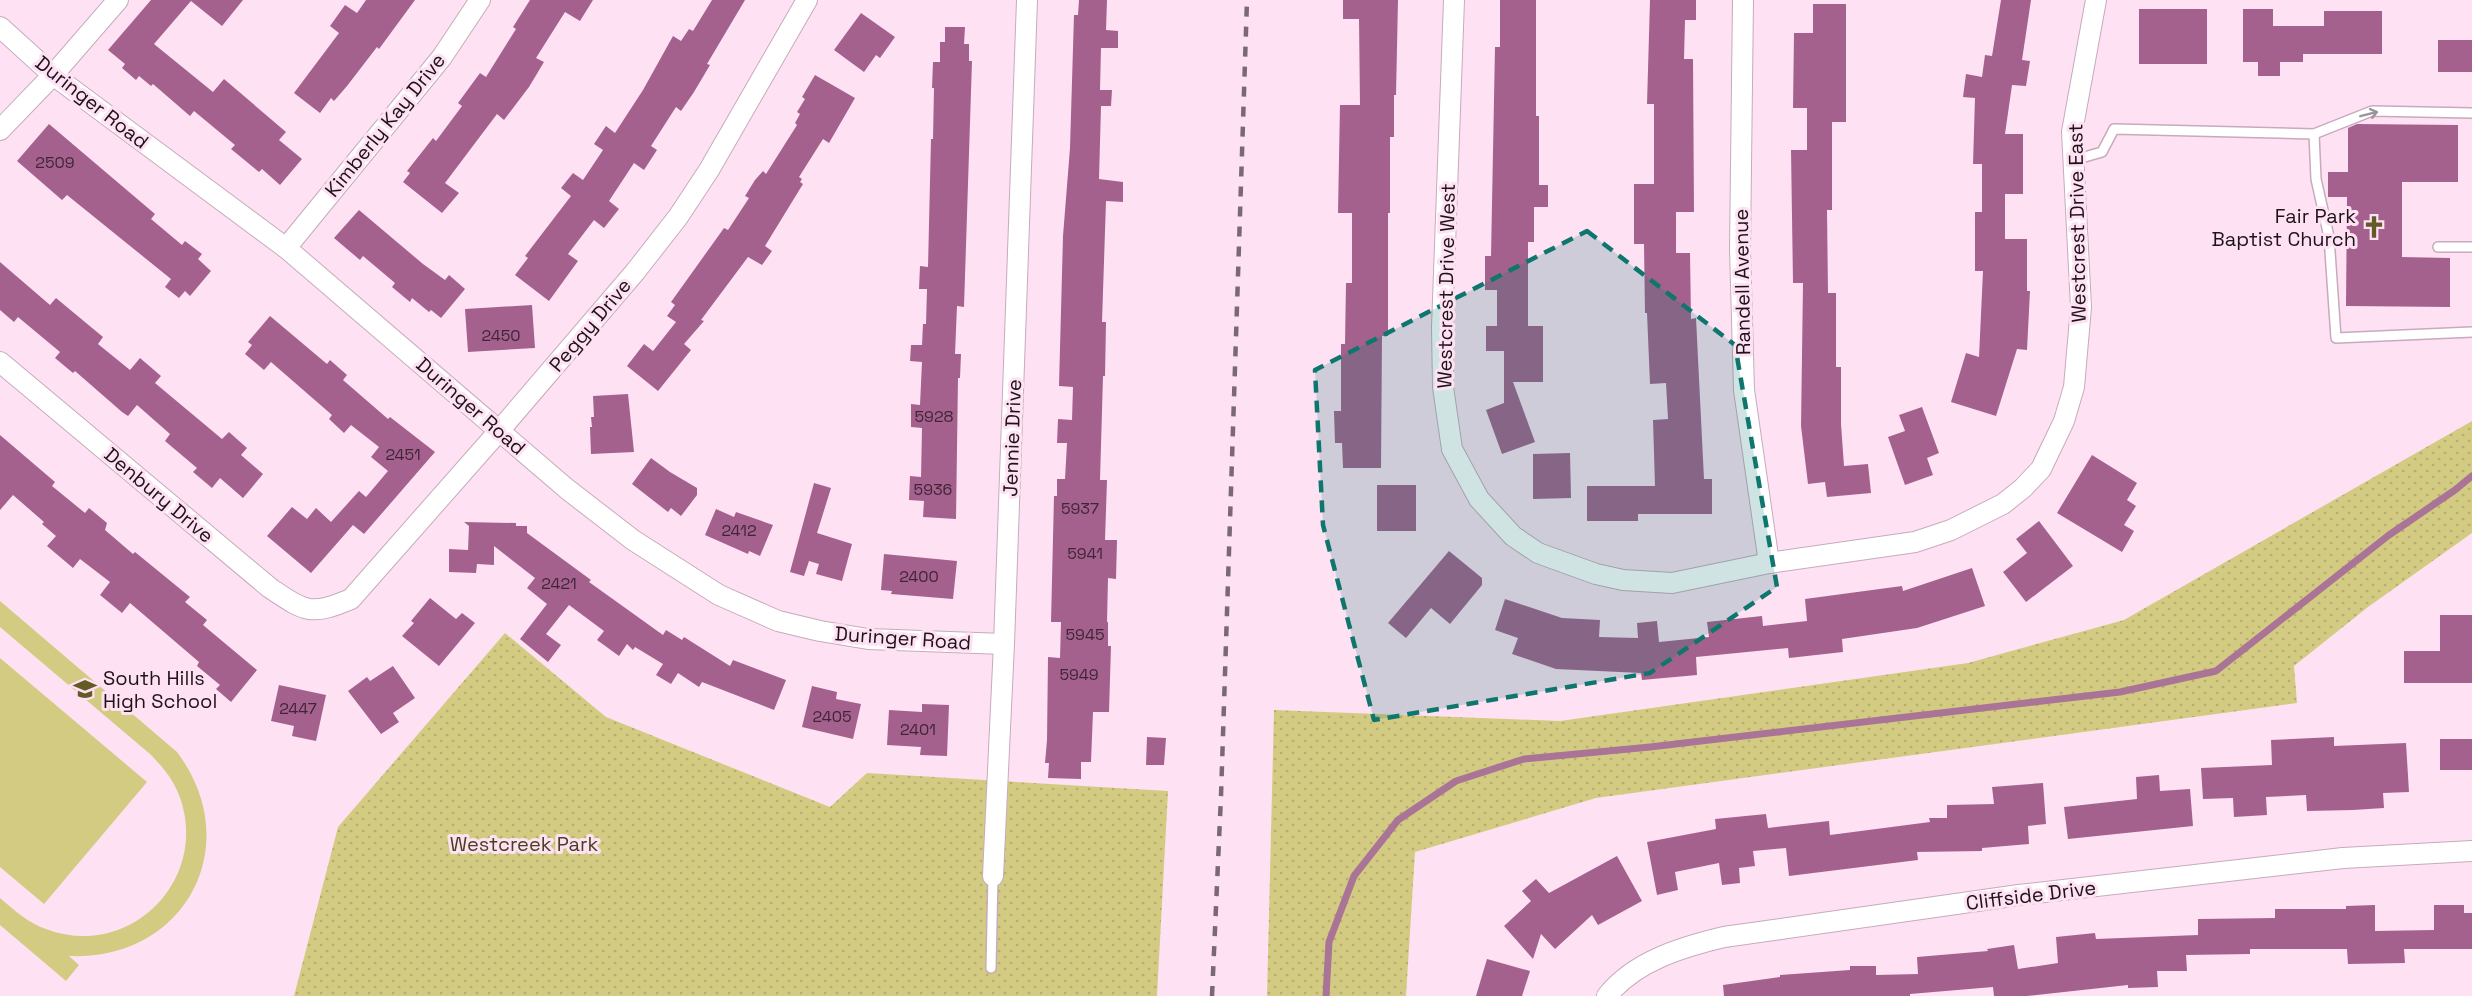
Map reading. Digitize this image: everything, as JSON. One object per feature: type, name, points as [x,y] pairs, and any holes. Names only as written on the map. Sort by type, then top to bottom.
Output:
[{"type":"street","points":[[0,130],[53,75],[118,0]]},
{"type":"street","name":"Kimberly Kay Drive","points":[[286,248],[442,57],[480,0]]},
{"type":"street","name":"Peggy Drive","points":[[326,609],[351,599],[500,431],[635,272],[678,217],[709,170],[807,0]]},
{"type":"street","name":"Jennie Drive","points":[[993,876],[1004,644],[1027,0]]},
{"type":"street","name":"Westcrest Drive West","points":[[1454,0],[1442,327],[1443,387],[1452,448],[1479,499],[1513,536],[1538,553],[1614,578],[1672,583],[1769,563]]},
{"type":"street","name":"Randell Avenue","points":[[1743,0],[1740,249],[1744,390],[1769,563]]},
{"type":"street","name":"Westcrest Drive East","points":[[1769,563],[1915,543],[1951,530],[2003,504],[2041,469],[2064,421],[2074,387],[2081,307],[2073,132],[2096,0]]},
{"type":"street","name":"Duringer Road","points":[[0,27],[53,75],[286,248],[567,489],[633,540],[719,595],[778,621],[868,639],[1004,644]]},
{"type":"street","name":"Denbury Drive","points":[[0,362],[270,588],[297,606],[312,611],[326,609]]},
{"type":"street","name":"Cliffside Drive","points":[[1607,996],[1641,967],[1687,946],[1724,937],[2019,895],[2319,860],[2472,851]]},
{"type":"lane","points":[[2074,160],[2102,152],[2114,129],[2314,134],[2372,111],[2472,113]]},
{"type":"lane","points":[[2314,134],[2316,179],[2329,237],[2336,338],[2472,332]]},
{"type":"lane","points":[[2438,247],[2472,247]]},
{"type":"lane","points":[[991,968],[993,876]]},
{"type":"highlighted area","points":[[1587,231],[1735,345],[1777,587],[1650,673],[1374,720],[1323,525],[1315,370]]},
{"type":"green space","points":[[2472,421],[2472,533],[2368,607],[2294,666],[2297,703],[1596,798],[1415,852],[1406,996],[1267,996],[1274,710],[1560,721],[1968,663],[2124,620]]},
{"type":"green space","points":[[0,601],[177,752],[197,788],[206,824],[204,859],[193,891],[173,918],[145,939],[110,952],[69,956],[79,965],[66,981],[0,925],[0,898],[27,920],[39,926],[77,936],[107,933],[133,923],[156,906],[173,883],[184,856],[186,826],[179,795],[163,768],[150,754],[0,627]]},
{"type":"green space","name":"Westcreek Park","points":[[505,633],[606,717],[830,807],[867,773],[1168,791],[1157,996],[294,996],[338,827]]},
{"type":"green space","points":[[0,658],[147,782],[44,904],[0,867]]},
{"type":"building","points":[[151,0],[243,0],[222,26],[191,1],[154,44],[213,92],[224,79],[286,132],[279,140],[302,159],[280,185],[262,169],[259,172],[231,149],[235,145],[194,111],[190,116],[153,84],[151,86],[139,76],[136,80],[122,68],[125,64],[108,50]]},
{"type":"building","points":[[366,0],[415,0],[379,49],[377,47],[347,86],[334,101],[331,98],[320,113],[294,93],[339,33],[330,26],[345,5],[357,13]]},
{"type":"building","points":[[530,0],[593,0],[580,21],[565,12],[536,58],[544,62],[529,87],[504,120],[497,114],[445,183],[459,193],[442,213],[403,182],[410,173],[407,171],[433,138],[436,141],[462,106],[458,103],[480,73],[486,77],[516,29],[513,27]]},
{"type":"building","points":[[712,0],[745,0],[707,64],[710,65],[694,92],[681,111],[676,107],[651,146],[657,150],[644,170],[634,163],[609,201],[619,209],[604,228],[594,220],[568,254],[578,261],[549,301],[515,275],[528,258],[525,256],[571,196],[561,188],[573,173],[583,180],[603,150],[594,144],[606,126],[615,133],[643,90],[673,36],[681,41],[689,29],[693,31]]},
{"type":"building","points":[[1079,0],[1107,0],[1106,30],[1118,31],[1118,48],[1101,48],[1100,90],[1112,90],[1111,106],[1101,106],[1099,179],[1123,182],[1123,202],[1106,201],[1102,322],[1106,322],[1100,480],[1107,480],[1105,540],[1117,540],[1116,579],[1108,578],[1108,646],[1111,646],[1109,712],[1093,712],[1091,762],[1081,762],[1081,779],[1048,778],[1049,763],[1045,763],[1048,657],[1060,658],[1061,622],[1051,622],[1054,496],[1057,496],[1057,479],[1065,479],[1067,443],[1057,443],[1058,419],[1072,420],[1073,387],[1059,386],[1063,236],[1070,148],[1074,15],[1078,15]]},
{"type":"building","points":[[1343,0],[1398,0],[1394,137],[1390,137],[1388,336],[1382,336],[1381,468],[1343,468],[1342,443],[1335,443],[1334,411],[1341,411],[1341,344],[1345,344],[1346,283],[1352,283],[1352,213],[1338,213],[1340,105],[1360,105],[1359,19],[1343,19]]},
{"type":"building","points":[[1500,0],[1536,0],[1536,116],[1539,116],[1539,185],[1548,185],[1548,207],[1534,207],[1534,242],[1528,242],[1528,326],[1543,326],[1543,382],[1513,382],[1535,442],[1502,454],[1486,410],[1504,403],[1504,351],[1486,351],[1486,326],[1497,326],[1497,290],[1485,290],[1485,256],[1491,256],[1495,47],[1500,47]]},
{"type":"building","points":[[1650,0],[1696,0],[1696,20],[1685,20],[1684,59],[1693,59],[1694,212],[1676,212],[1676,253],[1690,253],[1691,319],[1696,318],[1704,479],[1712,479],[1712,514],[1638,514],[1638,521],[1587,521],[1587,486],[1655,486],[1653,420],[1668,419],[1666,383],[1650,384],[1647,313],[1645,313],[1644,244],[1634,244],[1634,184],[1654,184],[1654,104],[1647,104]]},
{"type":"building","points":[[2001,0],[2031,0],[2022,60],[2030,61],[2026,86],[2012,85],[2005,134],[2023,134],[2023,194],[2005,194],[2005,239],[2027,239],[2027,291],[2030,291],[2027,350],[2017,349],[1996,416],[1951,402],[1966,353],[1979,357],[1983,271],[1975,271],[1975,212],[1982,212],[1982,164],[1973,164],[1975,98],[1963,97],[1966,74],[1982,77],[1985,55],[1992,56]]},
{"type":"building","points":[[1813,4],[1846,4],[1846,122],[1832,122],[1832,210],[1827,210],[1828,293],[1836,293],[1836,367],[1841,367],[1844,466],[1868,464],[1871,493],[1827,497],[1825,482],[1808,484],[1801,426],[1803,283],[1793,283],[1791,150],[1807,150],[1807,108],[1793,108],[1794,33],[1813,33]]},
{"type":"building","points":[[2139,9],[2207,9],[2207,64],[2139,64]]},
{"type":"building","points":[[2243,9],[2273,9],[2273,26],[2324,26],[2324,11],[2382,11],[2382,54],[2303,54],[2303,62],[2280,62],[2280,76],[2258,76],[2258,62],[2243,62]]},
{"type":"building","points":[[861,13],[895,37],[880,58],[876,55],[864,72],[834,50]]},
{"type":"building","points":[[945,27],[965,27],[964,44],[969,44],[969,61],[972,61],[964,307],[957,306],[955,354],[961,354],[960,378],[958,378],[956,519],[923,517],[924,501],[909,500],[910,476],[921,477],[922,428],[911,427],[911,404],[920,405],[922,362],[910,361],[911,345],[922,345],[923,324],[926,324],[927,289],[919,289],[920,266],[928,267],[931,139],[933,139],[933,62],[940,62],[940,42],[945,42]]},
{"type":"building","points":[[2438,40],[2472,40],[2472,72],[2438,72]]},
{"type":"building","points":[[815,75],[855,98],[829,143],[823,139],[799,177],[803,184],[765,246],[772,251],[762,265],[748,257],[701,320],[704,321],[684,344],[691,350],[658,391],[627,366],[644,344],[653,351],[676,322],[667,316],[675,305],[671,302],[724,228],[728,230],[749,198],[745,196],[755,180],[763,171],[766,174],[797,125],[795,123],[800,114],[797,112],[805,99],[802,97]]},
{"type":"building","points":[[49,124],[155,214],[151,219],[182,245],[185,241],[202,254],[198,259],[211,271],[190,296],[185,291],[179,298],[165,287],[171,279],[67,195],[62,200],[17,161]]},
{"type":"building","name":"Fair Park Baptist Church","points":[[2357,124],[2458,125],[2458,182],[2402,182],[2402,257],[2450,258],[2450,307],[2346,306],[2347,197],[2328,197],[2328,172],[2348,172],[2348,128]]},
{"type":"building","points":[[359,210],[423,264],[445,280],[449,275],[465,289],[441,318],[431,310],[429,312],[412,298],[410,302],[392,287],[395,283],[363,256],[360,260],[334,238]]},
{"type":"building","points":[[0,262],[50,305],[56,298],[103,337],[98,344],[130,370],[140,358],[161,376],[155,383],[222,439],[229,432],[247,448],[241,455],[263,474],[243,498],[220,478],[212,488],[193,472],[197,468],[165,441],[170,434],[137,405],[128,416],[122,412],[75,371],[73,373],[55,358],[60,352],[18,317],[14,322],[0,310]]},
{"type":"building","points":[[532,305],[535,348],[468,352],[465,309]]},
{"type":"building","points":[[270,316],[327,364],[330,360],[347,375],[343,380],[388,419],[390,417],[435,452],[364,534],[353,525],[311,573],[267,536],[292,507],[307,519],[316,508],[331,522],[359,491],[366,497],[388,471],[371,457],[379,447],[351,425],[344,433],[329,419],[332,415],[271,362],[264,370],[245,354],[252,345],[248,342]]},
{"type":"building","points":[[628,394],[634,452],[591,454],[590,427],[592,427],[591,417],[594,417],[593,396]]},
{"type":"building","points":[[1922,407],[1939,453],[1927,458],[1933,475],[1905,485],[1888,437],[1905,431],[1899,415]]},
{"type":"building","points":[[0,435],[55,482],[52,486],[85,513],[89,508],[107,523],[105,530],[190,597],[185,602],[207,620],[203,625],[257,670],[231,702],[216,689],[220,685],[197,666],[199,662],[130,603],[122,613],[100,595],[110,582],[80,559],[73,568],[47,546],[56,536],[42,524],[44,522],[13,495],[0,510]]},
{"type":"building","points":[[1570,453],[1571,498],[1533,499],[1533,454]]},
{"type":"building","points":[[2092,455],[2137,483],[2127,500],[2136,506],[2124,525],[2134,531],[2122,552],[2057,513]]},
{"type":"building","points":[[651,458],[697,488],[697,495],[681,516],[671,508],[668,512],[632,484]]},
{"type":"building","points":[[814,483],[831,488],[817,533],[852,544],[842,581],[816,574],[819,564],[809,561],[804,576],[790,572]]},
{"type":"building","points":[[1377,485],[1416,485],[1416,531],[1377,531]]},
{"type":"building","points":[[716,509],[734,517],[736,512],[773,525],[760,556],[749,551],[748,554],[705,535]]},
{"type":"building","points":[[2039,521],[2073,566],[2026,602],[2003,572],[2027,553],[2016,539]]},
{"type":"building","points":[[464,522],[516,523],[516,526],[527,526],[527,533],[591,580],[589,582],[663,635],[666,630],[682,640],[684,637],[730,666],[733,660],[786,680],[774,710],[702,682],[699,687],[678,673],[671,684],[656,675],[663,664],[635,647],[633,650],[627,644],[619,656],[597,640],[604,631],[569,605],[546,634],[561,645],[548,662],[520,639],[547,604],[527,588],[535,578],[494,546],[494,565],[477,564],[476,573],[449,572],[449,549],[468,550],[469,526]]},
{"type":"building","points":[[1449,551],[1482,578],[1482,585],[1450,624],[1431,608],[1406,638],[1388,623]]},
{"type":"building","points":[[884,554],[957,561],[953,599],[891,594],[892,591],[881,590]]},
{"type":"building","points":[[1972,568],[1985,606],[1917,628],[1842,639],[1843,652],[1789,658],[1788,648],[1696,657],[1697,675],[1642,680],[1641,673],[1556,669],[1512,654],[1518,638],[1495,630],[1505,599],[1562,618],[1600,620],[1599,637],[1638,638],[1637,623],[1657,621],[1659,642],[1709,637],[1707,622],[1762,616],[1763,626],[1807,621],[1805,599],[1902,586],[1903,591]]},
{"type":"building","points":[[430,598],[456,619],[462,613],[475,623],[439,666],[402,636],[414,623],[411,621]]},
{"type":"building","points":[[2440,615],[2472,615],[2472,683],[2404,683],[2404,651],[2440,651]]},
{"type":"building","points":[[393,666],[415,698],[393,713],[399,722],[381,734],[348,691],[367,677],[370,681]]},
{"type":"building","points":[[279,685],[326,695],[316,741],[292,736],[294,726],[271,721]]},
{"type":"building","points":[[812,686],[837,692],[836,699],[861,704],[853,739],[802,727]]},
{"type":"building","points":[[922,704],[949,705],[947,756],[920,755],[921,747],[887,745],[889,710],[922,712]]},
{"type":"building","points":[[1147,737],[1166,738],[1164,765],[1146,765]]},
{"type":"building","points":[[2334,737],[2334,746],[2406,743],[2409,792],[2383,793],[2384,808],[2353,810],[2307,811],[2306,795],[2266,797],[2267,815],[2234,817],[2233,798],[2203,799],[2201,768],[2272,765],[2271,740]]},
{"type":"building","points":[[2440,739],[2472,739],[2472,770],[2440,770]]},
{"type":"building","points":[[2159,775],[2160,791],[2190,789],[2193,826],[2068,839],[2064,807],[2137,799],[2136,777]]},
{"type":"building","points":[[2043,783],[2046,824],[2028,826],[2029,844],[1982,848],[1982,851],[1917,852],[1918,860],[1789,876],[1786,848],[1753,851],[1755,866],[1739,868],[1740,883],[1722,885],[1719,863],[1675,872],[1678,890],[1657,895],[1647,842],[1716,829],[1715,819],[1766,814],[1768,828],[1829,821],[1830,835],[1930,822],[1929,818],[1947,818],[1947,805],[1994,804],[1992,787]]},
{"type":"building","points":[[1617,856],[1642,901],[1598,925],[1592,915],[1555,949],[1541,934],[1533,959],[1504,926],[1531,901],[1522,891],[1536,879],[1549,893]]},
{"type":"building","points":[[2375,905],[2375,931],[2434,930],[2434,905],[2464,905],[2464,913],[2472,913],[2472,949],[2404,949],[2405,963],[2348,964],[2347,949],[2250,949],[2250,954],[2186,955],[2187,971],[2157,971],[2158,987],[2128,988],[2128,985],[2027,996],[1994,996],[1993,987],[1910,994],[1910,996],[1724,996],[1723,985],[1780,977],[1780,975],[1850,970],[1850,966],[1876,966],[1876,975],[1918,974],[1917,957],[1988,951],[1987,949],[2014,945],[2018,969],[2058,963],[2056,937],[2095,933],[2096,939],[2198,935],[2198,919],[2275,918],[2275,909],[2346,909],[2346,906]]},
{"type":"building","points":[[1487,959],[1530,971],[1522,996],[1476,996]]},
{"type":"waterway","points":[[1326,996],[1329,942],[1354,876],[1398,820],[1456,781],[1524,759],[1650,747],[2120,692],[2216,671],[2389,535],[2472,476]]},
{"type":"railway","points":[[1212,996],[1221,796],[1247,0]]},
{"type":"place","name":"Fair Park Baptist Church","points":[[2374,227]]},
{"type":"place","name":"South Hills High School","points":[[85,689]]}]
